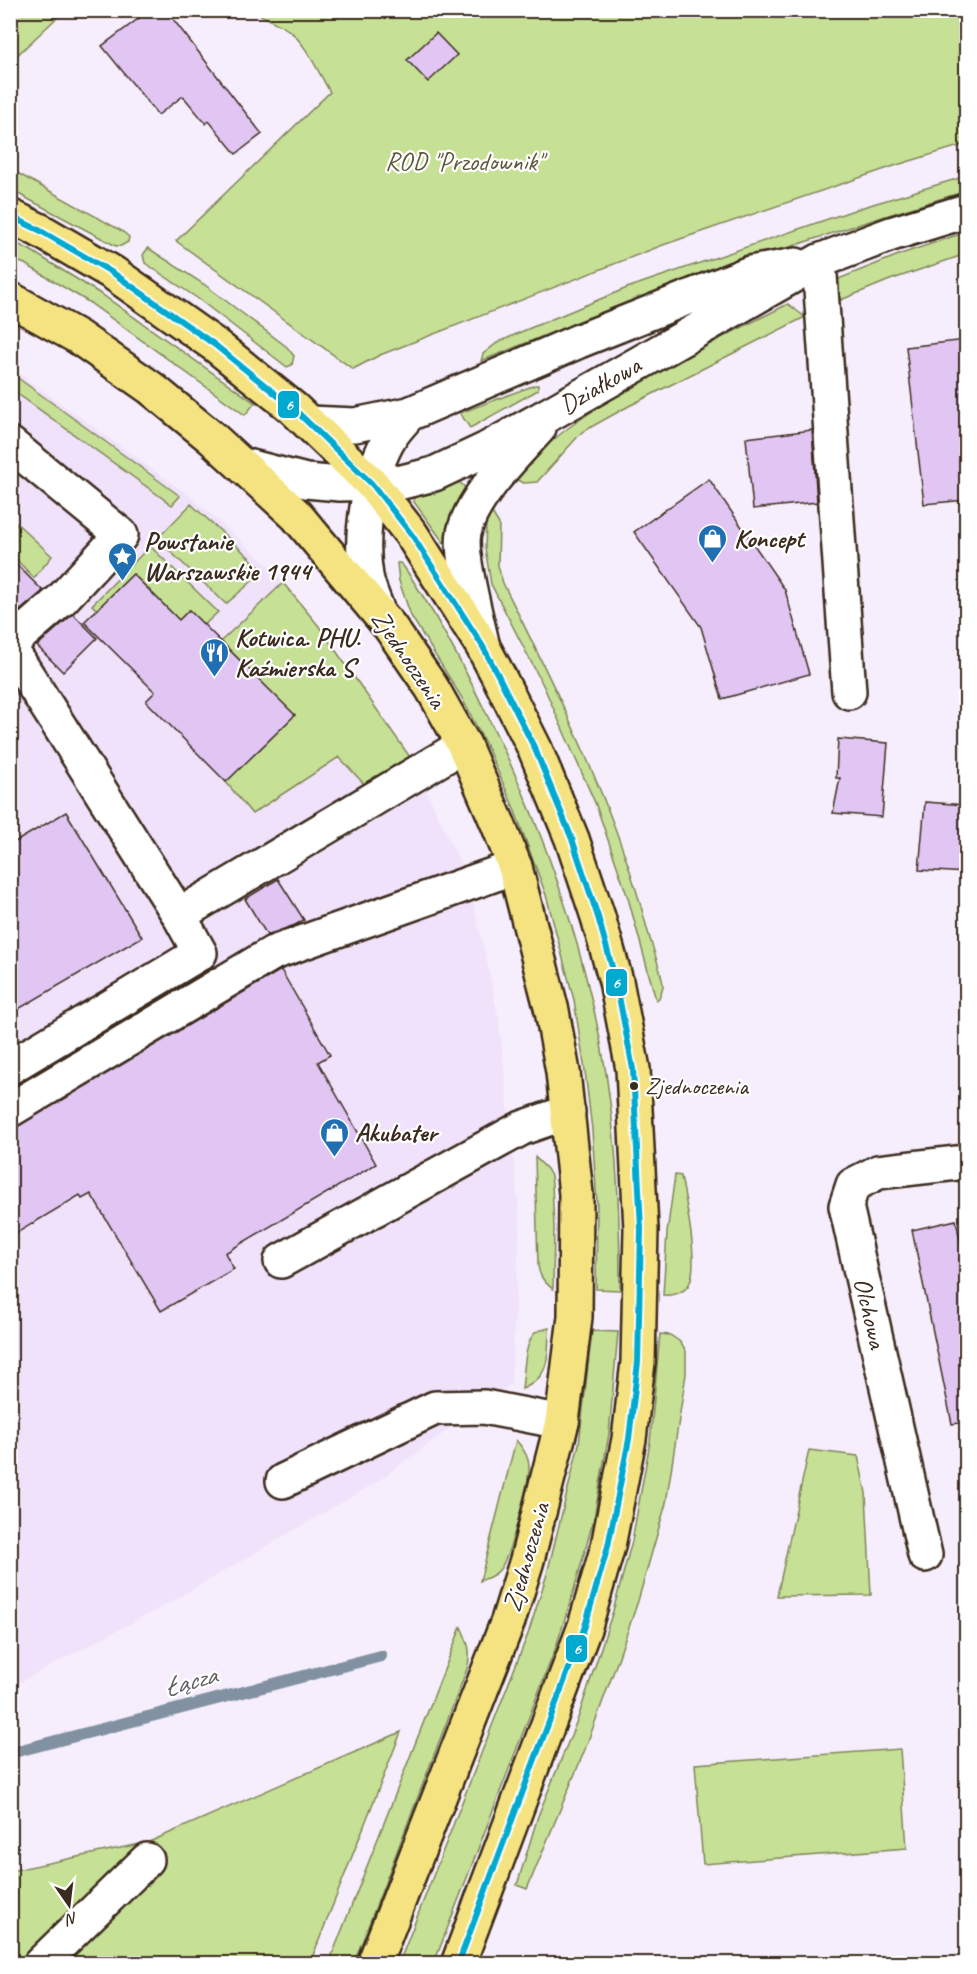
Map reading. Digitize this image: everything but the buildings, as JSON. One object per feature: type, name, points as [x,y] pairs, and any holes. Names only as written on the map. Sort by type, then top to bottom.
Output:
[{"type":"main road","points":[[10,216],[113,273],[215,345],[309,423],[372,484],[412,535],[482,645],[535,749],[554,794],[590,895],[616,981],[633,1069],[641,1229],[638,1362],[629,1439],[608,1546],[585,1626],[458,1964]]},
{"type":"main road","name":"Zjednoczenia","points":[[10,299],[78,337],[151,388],[243,465],[296,515],[378,612],[432,688],[464,745],[514,867],[552,1011],[563,1071],[576,1194],[575,1317],[562,1422],[527,1560],[508,1621],[374,1964]]},
{"type":"street","name":"Działkowa","points":[[243,465],[306,480],[340,484],[402,482],[434,474],[484,450],[555,411],[819,261],[891,234],[966,211]]},
{"type":"street","name":"Działkowa","points":[[309,423],[355,425],[409,414],[579,341],[750,273],[819,261]]},
{"type":"street","points":[[819,261],[849,692]]},
{"type":"street","points":[[482,645],[465,564],[463,535],[471,512],[494,480],[555,411]]},
{"type":"street","name":"Działkowa","points":[[378,612],[366,577],[364,531],[372,484],[381,456],[391,435],[409,414]]},
{"type":"street","points":[[10,444],[121,535],[62,599],[10,646],[179,915],[200,953],[10,1067]]},
{"type":"street","points":[[179,915],[464,745]]},
{"type":"street","points":[[10,1110],[273,953],[514,867]]},
{"type":"street","points":[[281,1261],[522,1128],[568,1112]]},
{"type":"street","name":"Olchowa","points":[[925,1556],[846,1206],[853,1185],[877,1173],[966,1162]]},
{"type":"street","points":[[283,1481],[435,1408],[484,1407],[562,1422]]},
{"type":"street","points":[[40,1964],[147,1860]]},
{"type":"shaded area","points":[[10,367],[191,497],[269,566],[318,625],[412,760],[466,876],[486,957],[499,1021],[520,1221],[511,1384],[375,1483],[167,1604],[20,1682],[11,1683]]},
{"type":"green space","points":[[11,10],[64,10],[64,11],[11,61]]},
{"type":"green space","name":"ROD \"Przodownik\"","points":[[255,11],[966,11],[966,144],[897,165],[663,245],[380,355],[353,369],[176,241],[330,92],[306,50],[294,35]]},
{"type":"green space","points":[[10,169],[122,231],[129,237],[128,242],[116,246],[11,190]]},
{"type":"green space","points":[[966,176],[966,191],[687,282],[481,361],[483,354],[497,343],[627,288],[860,208]]},
{"type":"green space","points":[[966,232],[966,254],[890,280],[831,304],[836,280],[901,254]]},
{"type":"green space","points":[[11,241],[30,250],[104,296],[255,403],[245,415],[90,303],[25,264],[11,259]]},
{"type":"green space","points":[[148,248],[205,285],[287,347],[294,356],[292,365],[287,367],[197,298],[145,263],[143,255]]},
{"type":"green space","points":[[788,304],[805,317],[582,432],[537,482],[524,483],[512,478],[542,449],[600,406],[679,360]]},
{"type":"green space","points":[[11,373],[180,496],[172,505],[11,389]]},
{"type":"green space","points":[[538,385],[538,390],[470,428],[460,413]]},
{"type":"green space","points":[[459,482],[465,487],[457,504],[447,542],[444,543],[414,499]]},
{"type":"green space","points":[[191,504],[264,571],[226,604],[157,539]]},
{"type":"green space","points":[[491,511],[499,524],[498,566],[503,583],[585,754],[620,842],[663,985],[659,998],[656,1000],[628,898],[596,805],[544,687],[491,584],[485,548],[486,524]]},
{"type":"green space","points":[[10,517],[52,556],[34,578],[11,554]]},
{"type":"green space","points":[[150,546],[218,612],[204,625],[189,610],[179,620],[133,574],[97,610],[92,605]]},
{"type":"green space","points":[[397,563],[404,567],[416,585],[469,678],[521,787],[562,895],[593,1006],[606,1076],[615,1147],[620,1290],[596,1289],[597,1203],[585,1071],[574,1000],[546,895],[513,806],[488,749],[462,698],[411,616],[399,581]]},
{"type":"green space","points":[[283,583],[318,625],[412,760],[365,785],[339,757],[252,814],[226,782],[294,715],[221,641]]},
{"type":"green space","points":[[535,1157],[551,1176],[554,1227],[553,1289],[542,1278],[538,1265]]},
{"type":"green space","points":[[675,1175],[681,1176],[691,1232],[692,1277],[688,1286],[677,1294],[663,1295],[667,1233]]},
{"type":"green space","points":[[549,1328],[548,1356],[543,1372],[522,1389],[525,1359],[532,1336],[540,1330]]},
{"type":"green space","points":[[592,1331],[618,1332],[609,1434],[594,1518],[574,1590],[556,1647],[434,1963],[399,1963],[528,1634],[547,1574],[579,1444]]},
{"type":"green space","points":[[660,1334],[670,1335],[679,1341],[686,1351],[686,1374],[666,1503],[638,1601],[615,1668],[584,1752],[527,1889],[517,1885],[538,1816],[578,1718],[613,1611],[632,1541],[650,1442]]},
{"type":"green space","points":[[516,1440],[526,1453],[529,1465],[522,1505],[504,1562],[496,1573],[480,1581]]},
{"type":"green space","points":[[809,1450],[858,1456],[866,1493],[871,1595],[777,1596]]},
{"type":"green space","points":[[461,1627],[468,1647],[467,1669],[363,1940],[353,1963],[329,1963]]},
{"type":"green space","points":[[401,1732],[310,1963],[67,1964],[53,1951],[41,1963],[11,1963],[10,1871],[149,1842]]},
{"type":"green space","points":[[900,1749],[907,1848],[703,1864],[695,1764]]},
{"type":"waterway","name":"Łącza","points":[[10,1753],[381,1656]]},
{"type":"transit line","name":"6","points":[[10,216],[113,273],[215,345],[293,408],[372,484],[412,535],[482,645],[535,749],[572,839],[616,981],[633,1069],[641,1229],[638,1362],[629,1439],[608,1546],[585,1626],[458,1964]]},
{"type":"place","name":"Koncept","points":[[713,564]]},
{"type":"place","name":"Powstanie Warszawskie 1944","points":[[123,582]]},
{"type":"place","name":"Kotwica. PHU. Kaźmierska S","points":[[214,678]]},
{"type":"place","name":"Zjednoczenia","points":[[634,1086]]},
{"type":"place","name":"Akubater","points":[[334,1158]]}]
